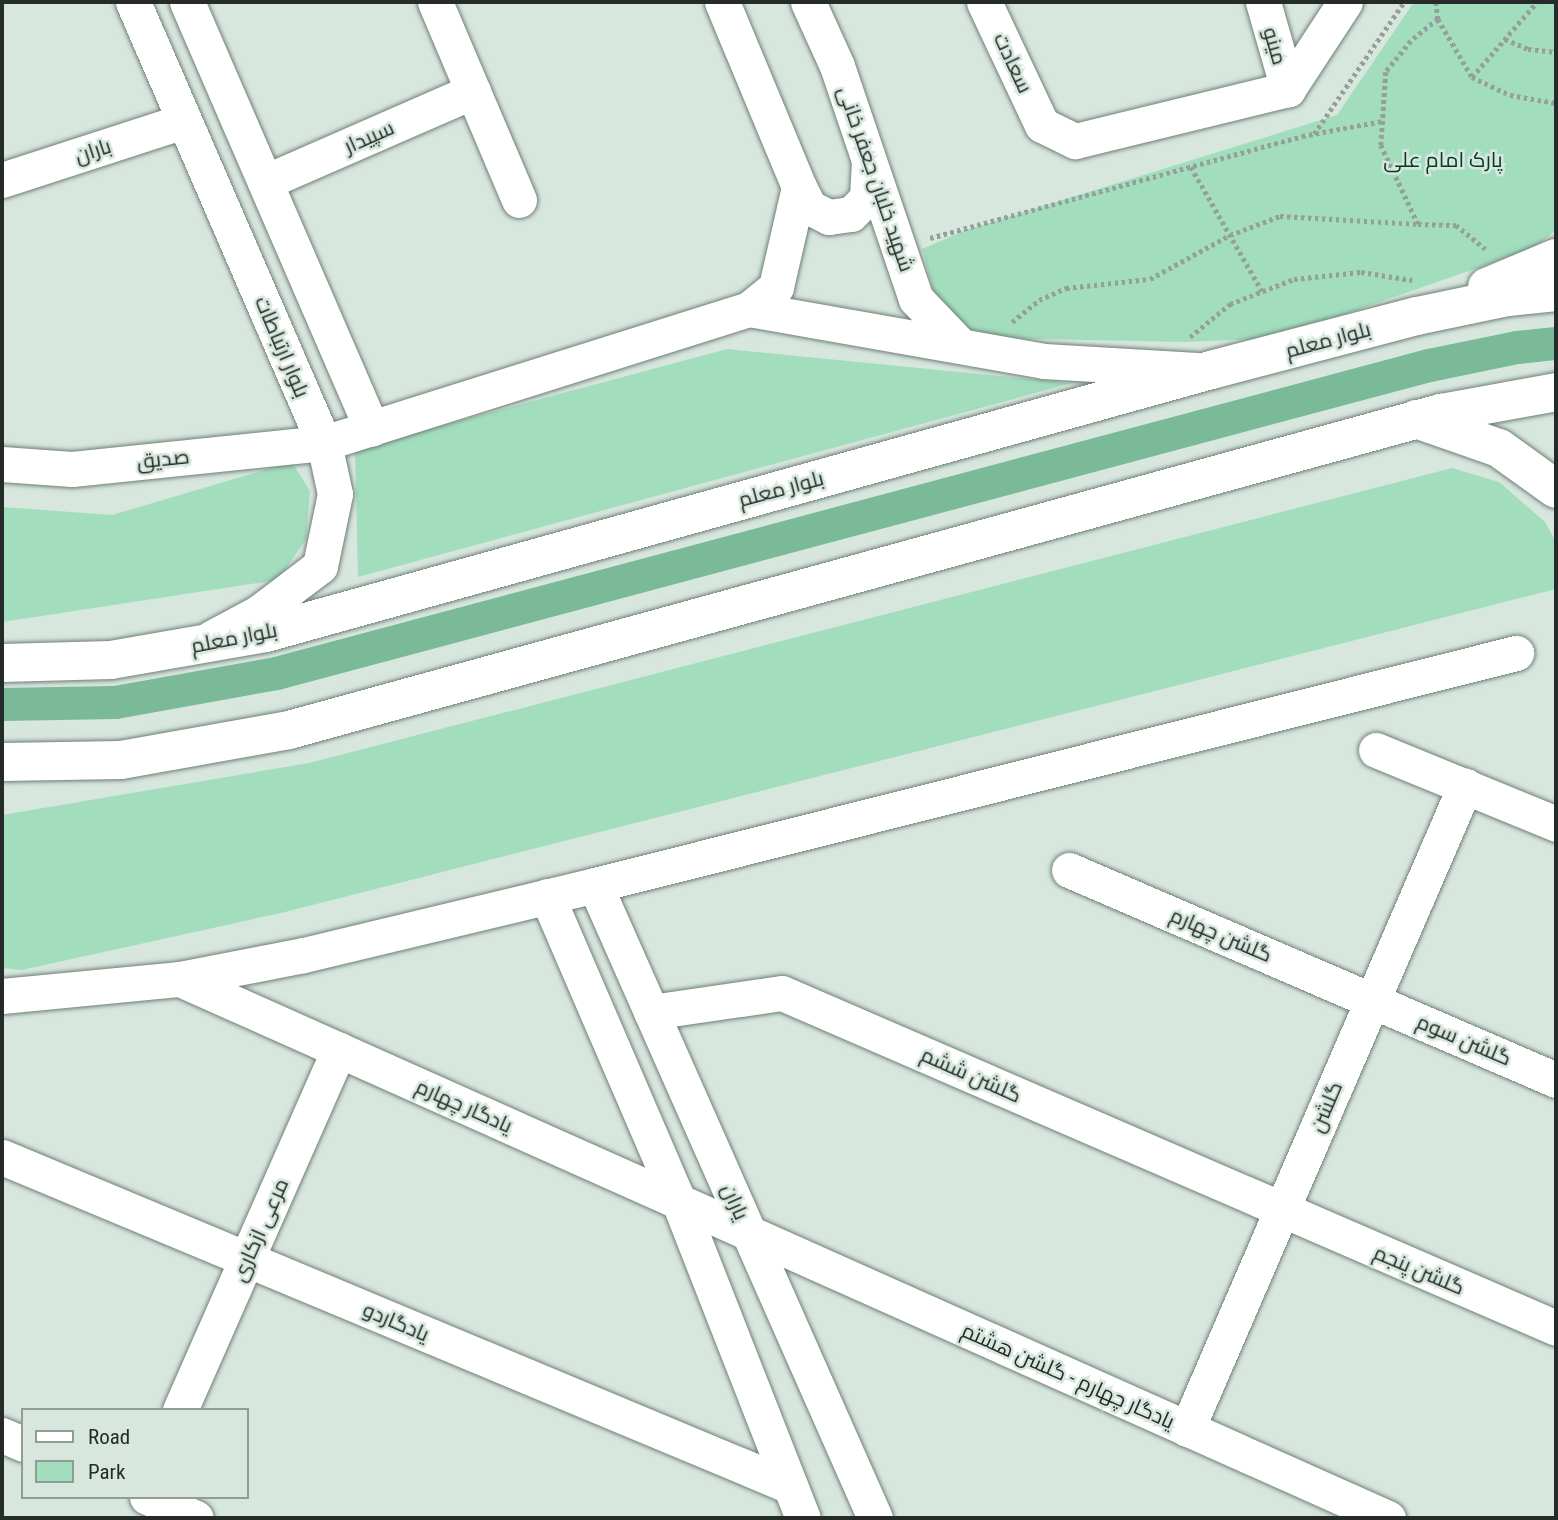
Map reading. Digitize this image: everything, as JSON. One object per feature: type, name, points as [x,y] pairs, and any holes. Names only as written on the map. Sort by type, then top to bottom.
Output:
[{"type":"main road","points":[[1421,299],[1556,258]]},
{"type":"main road","name":"بلوار معلم","points":[[2,663],[111,660],[266,633],[1202,356],[1421,299],[1508,297],[1556,292]]},
{"type":"main road","points":[[2,762],[121,760],[289,730],[1416,419],[1556,392]]},
{"type":"main road","points":[[1416,419],[1499,448],[1556,489]]},
{"type":"street","name":"بلوار ارتباطات","points":[[133,2],[324,443],[335,494],[320,566],[258,613],[198,645]]},
{"type":"street","points":[[187,2],[372,429]]},
{"type":"street","points":[[435,2],[519,200]]},
{"type":"street","points":[[722,2],[809,207],[829,217],[851,214],[867,198],[870,159]]},
{"type":"street","name":"شهید خلبان جعفر خانی","points":[[808,2],[837,66],[916,299],[960,345]]},
{"type":"street","name":"سعادت","points":[[984,2],[1042,125],[1075,141],[1288,89]]},
{"type":"street","name":"مینو","points":[[1262,2],[1288,89]]},
{"type":"street","points":[[1288,89],[1345,2]]},
{"type":"street","name":"سپیدار","points":[[265,182],[473,91]]},
{"type":"street","name":"باران","points":[[2,180],[184,121]]},
{"type":"street","points":[[749,309],[776,286],[799,187]]},
{"type":"street","points":[[749,309],[1044,361],[1202,356]]},
{"type":"street","name":"صدیق","points":[[2,464],[72,469],[324,443],[749,309]]},
{"type":"street","points":[[2,996],[180,978],[304,955],[595,885],[1516,653]]},
{"type":"street","points":[[1377,750],[1556,824]]},
{"type":"street","name":"گلشن","points":[[1187,1429],[1465,786]]},
{"type":"street","name":"گلشن چهارم","points":[[1069,870],[1372,1000]]},
{"type":"street","name":"یاران","points":[[595,885],[875,1518]]},
{"type":"street","points":[[547,896],[679,1202],[803,1518]]},
{"type":"street","name":"یادگار چهارم","points":[[180,978],[749,1233]]},
{"type":"street","name":"گلشن ششم","points":[[651,1012],[782,993],[1281,1211]]},
{"type":"street","name":"گلشن سوم","points":[[1372,1000],[1556,1080]]},
{"type":"street","name":"مرعی ازکاری","points":[[181,1408],[340,1050]]},
{"type":"street","name":"یادگار‌دو","points":[[2,1157],[790,1486]]},
{"type":"street","name":"گلشن پنجم","points":[[1281,1211],[1556,1328]]},
{"type":"street","name":"یادگار چهارم - گلشن هشتم","points":[[749,1233],[1388,1518]]},
{"type":"street","points":[[2,1435],[21,1443]]},
{"type":"street","points":[[132,1518],[143,1499]]},
{"type":"street","points":[[149,1499],[196,1518]]},
{"type":"path","points":[[1314,134],[1404,2]]},
{"type":"path","points":[[1436,2],[1438,19],[1472,76],[1510,95],[1556,103]]},
{"type":"path","points":[[1472,76],[1537,2]]},
{"type":"path","points":[[1418,223],[1381,145],[1386,72],[1411,41],[1438,19]]},
{"type":"path","points":[[1505,39],[1528,49],[1556,52]]},
{"type":"path","points":[[920,241],[1314,134],[1382,121]]},
{"type":"path","points":[[1191,167],[1262,291]]},
{"type":"path","points":[[1009,326],[1039,300],[1066,288],[1150,279],[1230,234],[1280,216],[1456,225],[1491,253],[1480,258]]},
{"type":"path","points":[[1202,356],[1184,342],[1230,304],[1294,279],[1361,272],[1421,299]]},
{"type":"green space","name":"پارک امام علی","points":[[1414,2],[1556,2],[1556,230],[1532,249],[1276,338],[1184,342],[993,338],[967,331],[939,310],[922,249],[966,230],[1337,115]]},
{"type":"green space","points":[[727,349],[1072,383],[358,577],[355,449]]},
{"type":"green space","points":[[292,462],[310,491],[306,539],[278,580],[2,622],[2,507],[112,515]]},
{"type":"green space","points":[[1452,468],[1499,482],[1545,522],[1556,542],[1556,589],[285,912],[22,970],[2,968],[2,815],[309,763]]},
{"type":"waterway","points":[[2,704],[115,702],[276,673],[1429,365],[1517,347],[1556,343]]}]
